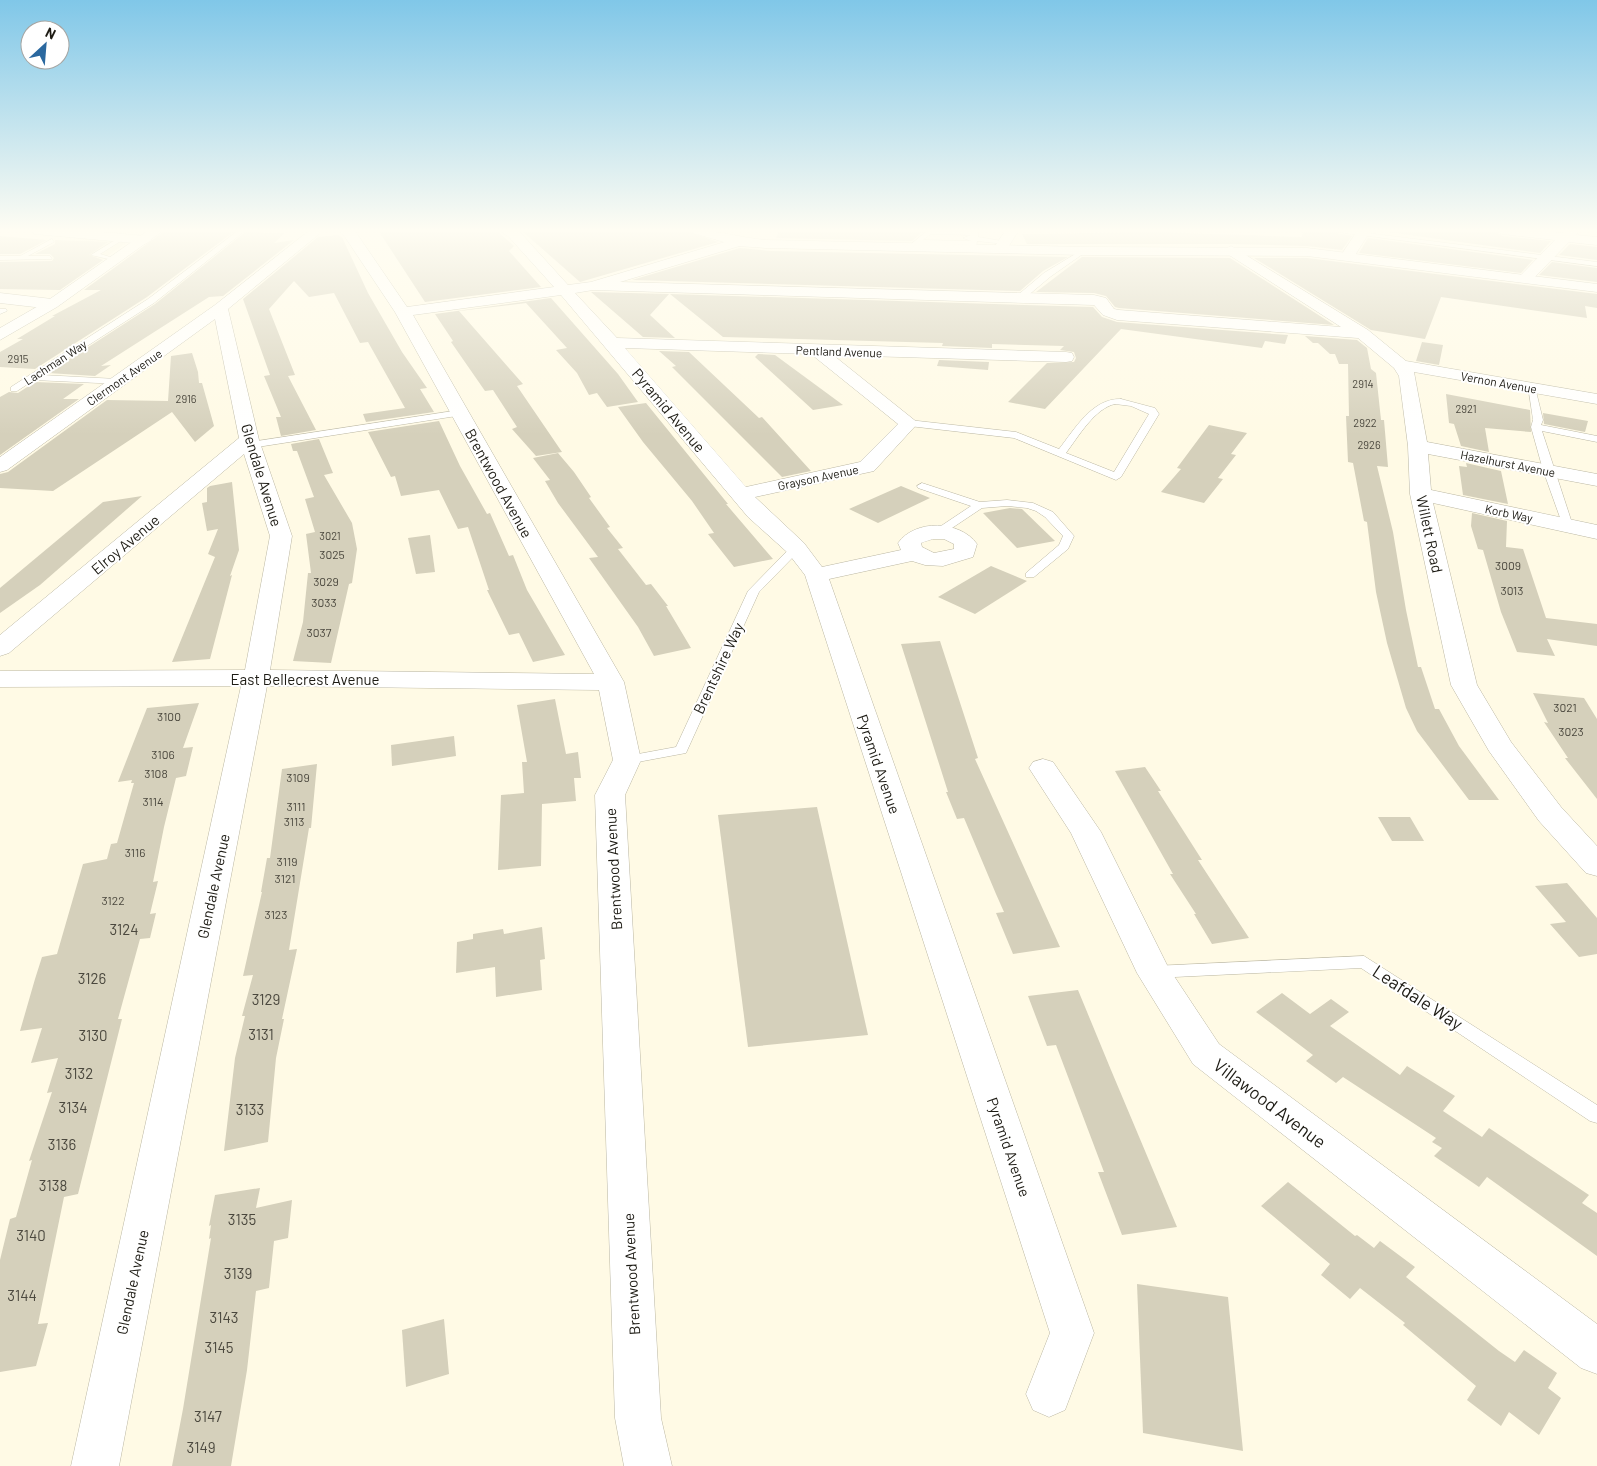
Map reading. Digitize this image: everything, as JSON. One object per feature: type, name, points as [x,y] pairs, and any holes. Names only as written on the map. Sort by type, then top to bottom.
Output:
[{"type":"street","points":[[4,298],[52,304]]},
{"type":"street","points":[[0,335],[60,298]]},
{"type":"street","name":"Clermont Avenue","points":[[0,466],[232,298]]},
{"type":"street","name":"Brentwood Avenue","points":[[395,298],[404,312],[611,682],[626,760],[610,795],[638,1418],[648,1466]]},
{"type":"street","points":[[404,312],[503,298]]},
{"type":"street","name":"Pyramid Avenue","points":[[572,298],[756,512],[796,548],[816,575],[1072,1333],[1049,1394]]},
{"type":"street","points":[[1065,298],[1101,301],[1108,312],[1117,315],[1362,333]]},
{"type":"street","name":"Willett Road","points":[[1307,298],[1362,333],[1401,366],[1408,376],[1418,446],[1420,494],[1464,685],[1499,745],[1550,814],[1597,865]]},
{"type":"street","name":"Glendale Avenue","points":[[95,1466],[256,678],[281,536],[250,442],[220,308]]},
{"type":"street","name":"Pentland Avenue","points":[[612,343],[1066,357]]},
{"type":"street","points":[[816,350],[909,423]]},
{"type":"street","name":"Vernon Avenue","points":[[1401,366],[1597,399]]},
{"type":"street","name":"Grayson Avenue","points":[[741,494],[867,467],[909,423]]},
{"type":"street","name":"Elroy Avenue","points":[[0,648],[250,442]]},
{"type":"street","name":"Hazelhurst Avenue","points":[[1418,446],[1597,480]]},
{"type":"street","name":"Korb Way","points":[[1420,494],[1597,532]]},
{"type":"street","points":[[816,575],[895,559],[914,553],[928,558],[947,560],[965,552],[966,544],[962,539],[939,532],[920,534],[909,543],[914,553]]},
{"type":"street","name":"East Bellecrest Avenue","points":[[0,680],[256,678],[611,682]]},
{"type":"street","name":"Villawood Avenue","points":[[1043,768],[1086,832],[1154,972],[1206,1054],[1597,1352]]},
{"type":"lane","name":"Lachman Way","points":[[14,389],[156,298]]},
{"type":"lane","points":[[0,325],[15,326]]},
{"type":"lane","points":[[32,377],[117,382]]},
{"type":"lane","points":[[1531,387],[1538,420],[1536,427],[1548,470],[1568,526]]},
{"type":"lane","points":[[909,423],[1016,435],[1060,454],[1116,477],[1154,414],[1152,410],[1133,404],[1115,402],[1103,405],[1060,454]]},
{"type":"lane","points":[[250,442],[460,413]]},
{"type":"lane","points":[[1536,427],[1597,438]]},
{"type":"lane","points":[[922,486],[978,505],[1017,502],[1032,504],[1044,509],[1062,526],[1069,536],[1064,547],[1030,575]]},
{"type":"lane","points":[[939,532],[978,505]]},
{"type":"lane","name":"Brentshire Way","points":[[626,760],[681,750],[754,591],[796,548]]},
{"type":"lane","name":"Leafdale Way","points":[[1154,972],[1364,962],[1597,1115]]},
{"type":"building","points":[[85,298],[145,298],[35,369],[0,367],[0,352],[23,339],[17,339],[55,316],[52,316]]},
{"type":"building","points":[[162,298],[207,298],[101,366],[111,365],[95,376],[48,373]]},
{"type":"building","points":[[278,298],[269,309],[295,375],[288,376],[316,430],[281,436],[276,417],[281,417],[264,376],[270,375],[243,299]]},
{"type":"building","points":[[337,298],[371,298],[402,352],[427,388],[420,389],[434,412],[366,422],[363,414],[405,408],[368,342],[360,343]]},
{"type":"building","points":[[423,298],[453,298],[425,302]]},
{"type":"building","points":[[551,298],[618,374],[638,402],[607,407],[597,393],[589,395],[577,373],[556,350],[567,348],[526,303],[459,311],[523,384],[517,386],[562,452],[536,456],[512,429],[517,427],[493,390],[485,391],[451,342],[453,341],[435,314]]},
{"type":"building","points":[[598,298],[665,298],[650,315],[675,338],[643,337]]},
{"type":"building","points":[[675,298],[814,298],[1093,307],[1102,317],[1117,322],[1288,335],[1285,344],[1265,341],[1262,348],[1121,329],[1045,409],[1008,402],[1047,363],[1074,362],[1076,358],[1074,352],[1060,350],[1064,346],[992,344],[992,348],[942,346],[943,343],[723,337]]},
{"type":"building","points":[[1108,298],[1293,298],[1334,325],[1119,308],[1115,307]]},
{"type":"building","points":[[1320,298],[1440,298],[1425,339],[1371,330]]},
{"type":"building","points":[[1451,298],[1597,298],[1597,308],[1585,306],[1587,318]]},
{"type":"building","points":[[1305,336],[1357,340],[1367,348],[1371,369],[1376,373],[1381,420],[1384,420],[1388,467],[1377,466],[1393,532],[1418,667],[1421,667],[1435,709],[1439,709],[1459,746],[1499,800],[1469,800],[1417,731],[1406,708],[1387,643],[1376,592],[1367,522],[1364,521],[1353,463],[1348,462],[1346,416],[1349,416],[1348,364],[1339,364],[1335,354],[1330,354],[1318,343],[1313,343]]},
{"type":"building","points":[[1422,342],[1443,345],[1439,365],[1416,361]]},
{"type":"building","points":[[659,351],[689,352],[759,418],[762,417],[811,471],[782,477],[672,367],[676,366]]},
{"type":"building","points":[[192,353],[198,372],[199,383],[202,383],[214,426],[195,442],[172,412],[53,491],[0,488],[0,474],[8,472],[107,400],[168,401],[171,356]]},
{"type":"building","points":[[758,354],[775,355],[843,405],[813,410],[755,357]]},
{"type":"building","points":[[939,360],[989,362],[988,370],[937,366]]},
{"type":"building","points":[[35,382],[84,384],[63,399],[79,399],[0,455],[0,397],[9,392],[18,393]]},
{"type":"building","points":[[1446,394],[1530,410],[1531,432],[1485,428],[1489,452],[1461,446],[1454,424],[1449,423]]},
{"type":"building","points":[[646,403],[728,504],[726,504],[773,559],[734,567],[708,534],[714,533],[692,501],[643,442],[618,407]]},
{"type":"building","points":[[1543,413],[1588,421],[1585,432],[1544,424]]},
{"type":"building","points":[[439,421],[460,466],[487,514],[490,513],[509,556],[513,555],[527,590],[565,655],[533,662],[519,633],[509,635],[487,590],[489,590],[468,527],[458,529],[439,490],[401,496],[395,476],[391,477],[368,432]]},
{"type":"building","points":[[1209,425],[1247,433],[1231,454],[1236,455],[1218,478],[1223,479],[1204,503],[1161,492],[1181,469],[1177,468]]},
{"type":"building","points":[[319,439],[333,473],[324,475],[352,523],[357,549],[352,583],[349,584],[331,663],[293,661],[303,622],[308,573],[311,573],[306,534],[315,532],[305,499],[314,497],[297,451],[293,451],[291,444]]},
{"type":"building","points":[[558,453],[574,472],[591,497],[589,498],[610,527],[607,528],[623,548],[618,549],[646,585],[651,584],[668,606],[666,606],[691,648],[654,656],[638,627],[589,558],[598,557],[558,503],[545,481],[550,480],[533,458]]},
{"type":"building","points":[[1466,463],[1501,471],[1508,504],[1463,495],[1459,466],[1467,467]]},
{"type":"building","points":[[232,482],[239,550],[230,576],[232,575],[210,659],[172,662],[215,557],[208,554],[218,529],[207,531],[202,503],[207,502],[207,488]]},
{"type":"building","points":[[901,486],[930,498],[878,523],[849,509]]},
{"type":"building","points":[[142,496],[40,585],[0,613],[0,588],[103,502]]},
{"type":"building","points":[[1010,508],[1022,509],[1055,541],[1017,548],[983,513]]},
{"type":"building","points":[[1472,513],[1507,521],[1506,547],[1523,549],[1546,618],[1597,624],[1597,646],[1547,639],[1555,656],[1517,652],[1501,612],[1483,550],[1478,549],[1471,526]]},
{"type":"building","points":[[430,535],[435,572],[416,574],[408,538]]},
{"type":"building","points":[[991,566],[1027,581],[975,614],[938,597]]},
{"type":"building","points":[[940,641],[978,758],[975,759],[1060,947],[1013,954],[996,913],[1004,912],[964,818],[957,819],[946,792],[948,792],[901,644]]},
{"type":"building","points":[[1533,693],[1584,698],[1597,719],[1597,799],[1565,758],[1568,758],[1544,722],[1548,723]]},
{"type":"building","points":[[555,699],[566,754],[578,752],[581,778],[574,778],[576,801],[542,804],[541,866],[498,870],[501,795],[524,793],[522,762],[527,762],[517,705]]},
{"type":"building","points":[[199,703],[183,748],[193,747],[186,776],[176,778],[164,827],[153,882],[158,881],[150,914],[156,913],[150,938],[140,939],[118,1019],[122,1019],[78,1194],[64,1197],[38,1324],[48,1323],[36,1366],[0,1372],[0,1260],[10,1219],[16,1217],[32,1160],[29,1161],[52,1092],[47,1093],[58,1058],[31,1063],[42,1028],[20,1031],[35,979],[42,957],[57,954],[83,864],[107,859],[111,844],[117,843],[134,783],[131,783],[132,780],[118,782],[147,708]]},
{"type":"building","points":[[454,736],[456,756],[392,766],[391,745]]},
{"type":"building","points":[[317,764],[311,828],[309,828],[289,950],[297,949],[276,1058],[268,1142],[224,1151],[235,1058],[245,1016],[242,1016],[253,975],[243,976],[262,892],[267,858],[270,858],[282,769]]},
{"type":"building","points":[[1145,767],[1202,860],[1198,860],[1249,938],[1212,944],[1194,914],[1196,914],[1170,874],[1173,874],[1115,771]]},
{"type":"building","points":[[817,807],[868,1035],[748,1047],[718,815]]},
{"type":"building","points":[[1378,817],[1410,817],[1424,841],[1392,841]]},
{"type":"building","points":[[1567,883],[1597,918],[1597,954],[1579,957],[1550,924],[1566,922],[1535,886]]},
{"type":"building","points":[[542,927],[545,959],[540,960],[542,990],[496,997],[495,967],[456,973],[457,942],[473,939],[473,934],[503,929],[504,934]]},
{"type":"building","points":[[1078,990],[1177,1227],[1122,1235],[1098,1172],[1104,1172],[1056,1045],[1047,1046],[1028,996]]},
{"type":"building","points":[[1282,993],[1310,1014],[1331,999],[1349,1012],[1330,1026],[1400,1075],[1407,1066],[1455,1096],[1443,1111],[1482,1137],[1489,1128],[1589,1195],[1582,1203],[1597,1213],[1597,1256],[1487,1177],[1479,1187],[1434,1156],[1442,1148],[1432,1142],[1436,1138],[1343,1077],[1336,1083],[1306,1061],[1313,1055],[1256,1012]]},
{"type":"building","points":[[1288,1182],[1355,1236],[1357,1235],[1374,1248],[1380,1241],[1415,1267],[1406,1277],[1499,1351],[1515,1362],[1524,1350],[1557,1373],[1548,1388],[1561,1398],[1539,1435],[1509,1412],[1501,1426],[1467,1400],[1476,1386],[1403,1325],[1405,1323],[1360,1288],[1350,1299],[1321,1275],[1330,1264],[1261,1206]]},
{"type":"building","points":[[260,1188],[256,1208],[292,1200],[288,1238],[274,1241],[269,1288],[256,1291],[247,1370],[231,1466],[172,1466],[211,1238],[209,1239],[211,1225],[209,1226],[215,1195]]},
{"type":"building","points":[[1137,1284],[1228,1297],[1243,1451],[1143,1433]]},
{"type":"building","points":[[444,1319],[449,1374],[406,1387],[402,1330]]}]
